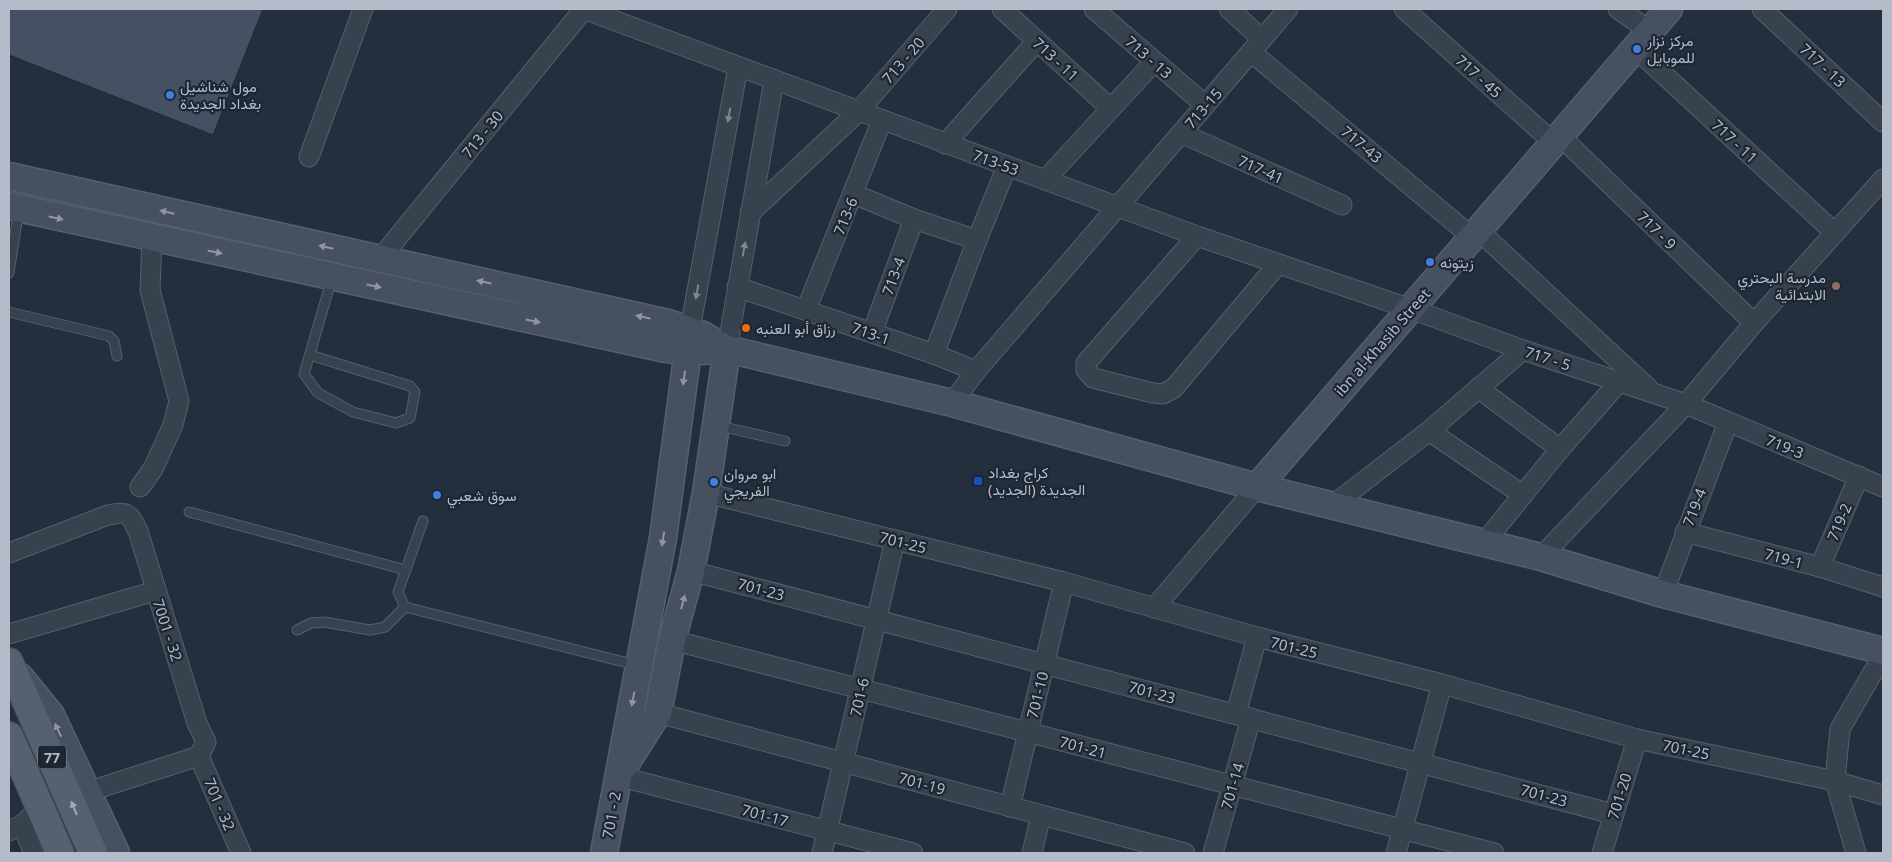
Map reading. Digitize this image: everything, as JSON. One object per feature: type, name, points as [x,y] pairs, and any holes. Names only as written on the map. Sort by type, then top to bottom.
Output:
[{"type":"main road","name":"77","points":[[10,664],[93,853]]},
{"type":"main road","name":"77","points":[[9,736],[24,821],[60,853]]},
{"type":"street","points":[[310,157],[363,9]]},
{"type":"street","name":"713-53","points":[[584,9],[607,12],[738,67],[858,112],[1197,236],[1411,309]]},
{"type":"street","name":"713 - 30","points":[[380,260],[584,9]]},
{"type":"street","name":"713 - 20","points":[[750,213],[858,112],[948,9]]},
{"type":"street","name":"713 - 11","points":[[1002,9],[1110,108]]},
{"type":"street","name":"713 - 13","points":[[1094,9],[1205,105]]},
{"type":"street","name":"717-43","points":[[1230,9],[1257,45],[1475,234],[1654,394]]},
{"type":"street","name":"713-15","points":[[952,403],[976,371],[1288,9]]},
{"type":"street","name":"717 - 45","points":[[1404,9],[1557,140]]},
{"type":"street","name":"717 - 11","points":[[1618,9],[1643,40],[1835,233]]},
{"type":"street","name":"ibn al-Khasib Street","points":[[1154,608],[1669,9]]},
{"type":"street","name":"717 - 13","points":[[1762,9],[1883,122]]},
{"type":"street","points":[[945,144],[1036,41]]},
{"type":"street","points":[[1045,180],[1154,62]]},
{"type":"street","points":[[689,340],[738,67]]},
{"type":"street","points":[[618,776],[658,713],[672,640],[691,571],[706,494],[737,287],[774,80]]},
{"type":"street","name":"713-6","points":[[806,310],[882,120]]},
{"type":"street","name":"717-41","points":[[1181,133],[1342,205]]},
{"type":"street","name":"717 - 9","points":[[1557,140],[1754,323]]},
{"type":"street","points":[[934,354],[1007,166]]},
{"type":"street","points":[[9,176],[380,260],[689,340],[952,403],[1257,488],[1334,505],[1541,557],[1663,594],[1883,651]]},
{"type":"street","points":[[1541,557],[1686,404],[1754,323],[1883,180]]},
{"type":"street","points":[[854,194],[914,219],[977,240]]},
{"type":"street","points":[[14,208],[666,349],[689,340]]},
{"type":"street","name":"713-4","points":[[872,333],[914,219]]},
{"type":"street","points":[[1197,236],[1086,363],[1086,370],[1093,378],[1154,393],[1163,394],[1174,388],[1278,264]]},
{"type":"street","points":[[140,487],[153,469],[173,425],[178,401],[150,290],[152,238]]},
{"type":"street","name":"713-1","points":[[737,287],[934,354],[976,371]]},
{"type":"street","name":"717 - 5","points":[[1411,309],[1523,350],[1686,404]]},
{"type":"street","name":"701 - 2","points":[[604,853],[663,538],[689,340]]},
{"type":"street","points":[[1334,505],[1429,430],[1523,350]]},
{"type":"street","points":[[1484,543],[1560,449],[1619,382]]},
{"type":"street","points":[[1478,388],[1560,449]]},
{"type":"street","name":"719-3","points":[[1686,404],[1883,487]]},
{"type":"street","name":"719-4","points":[[1663,594],[1728,422]]},
{"type":"street","points":[[1429,430],[1523,494]]},
{"type":"street","name":"719-2","points":[[1820,567],[1859,476]]},
{"type":"street","points":[[670,484],[706,494]]},
{"type":"street","name":"701-25","points":[[706,494],[1064,582],[1257,637],[1442,684],[1637,739],[1835,781],[1883,795]]},
{"type":"street","name":"7001 - 32","points":[[9,553],[108,515],[122,512],[130,516],[138,531],[155,591],[206,742],[199,756]]},
{"type":"street","name":"719-1","points":[[1685,532],[1820,567],[1883,587]]},
{"type":"street","name":"701-6","points":[[822,853],[895,540]]},
{"type":"street","name":"701-23","points":[[691,571],[1613,814]]},
{"type":"street","name":"701-10","points":[[1010,807],[1064,582]]},
{"type":"street","points":[[9,634],[155,591]]},
{"type":"street","name":"701-14","points":[[1213,853],[1232,786],[1257,637]]},
{"type":"street","name":"701-21","points":[[672,640],[1494,853]]},
{"type":"street","points":[[1856,853],[1835,781],[1840,729],[1883,655]]},
{"type":"street","points":[[10,664],[51,715],[116,853]]},
{"type":"street","points":[[1396,853],[1419,762],[1442,684]]},
{"type":"street","name":"701-19","points":[[658,713],[1185,853]]},
{"type":"street","name":"701-20","points":[[1602,853],[1637,739]]},
{"type":"street","points":[[87,792],[199,756]]},
{"type":"street","name":"701 - 32","points":[[199,756],[241,853]]},
{"type":"street","name":"701-17","points":[[618,776],[913,853]]},
{"type":"street","points":[[1032,853],[1042,815]]},
{"type":"street","points":[[24,821],[34,853]]},
{"type":"lane","points":[[9,274],[14,208]]},
{"type":"lane","points":[[310,355],[410,386],[415,392],[410,418],[396,423],[352,412],[318,393],[304,374],[332,277]]},
{"type":"lane","points":[[9,312],[109,336],[114,341],[117,356]]},
{"type":"lane","points":[[716,426],[785,441]]},
{"type":"lane","points":[[189,512],[406,570]]},
{"type":"lane","points":[[405,607],[398,592],[423,521]]},
{"type":"lane","points":[[405,607],[639,666]]},
{"type":"lane","points":[[297,630],[311,623],[324,622],[370,630],[385,627],[405,607]]},
{"type":"building","name":"مول شناشيل بغداد الجديدة","points":[[9,9],[263,9],[213,135],[9,55]]},
{"type":"place","name":"مركز نزار للموبايل","points":[[1637,49]]},
{"type":"place","name":"مول شناشيل بغداد الجديدة","points":[[170,95]]},
{"type":"place","name":"زيتونه","points":[[1430,262]]},
{"type":"place","name":"مدرسة البحتري الابتدائية","points":[[1836,286]]},
{"type":"place","name":"رزاق أبو العنبه","points":[[746,328]]},
{"type":"place","name":"كراج بغداد الجديدة (الجديد)","points":[[978,481]]},
{"type":"place","name":"ابو مروان الفريجي","points":[[714,482]]},
{"type":"place","name":"سوق شعبي","points":[[437,495]]}]
